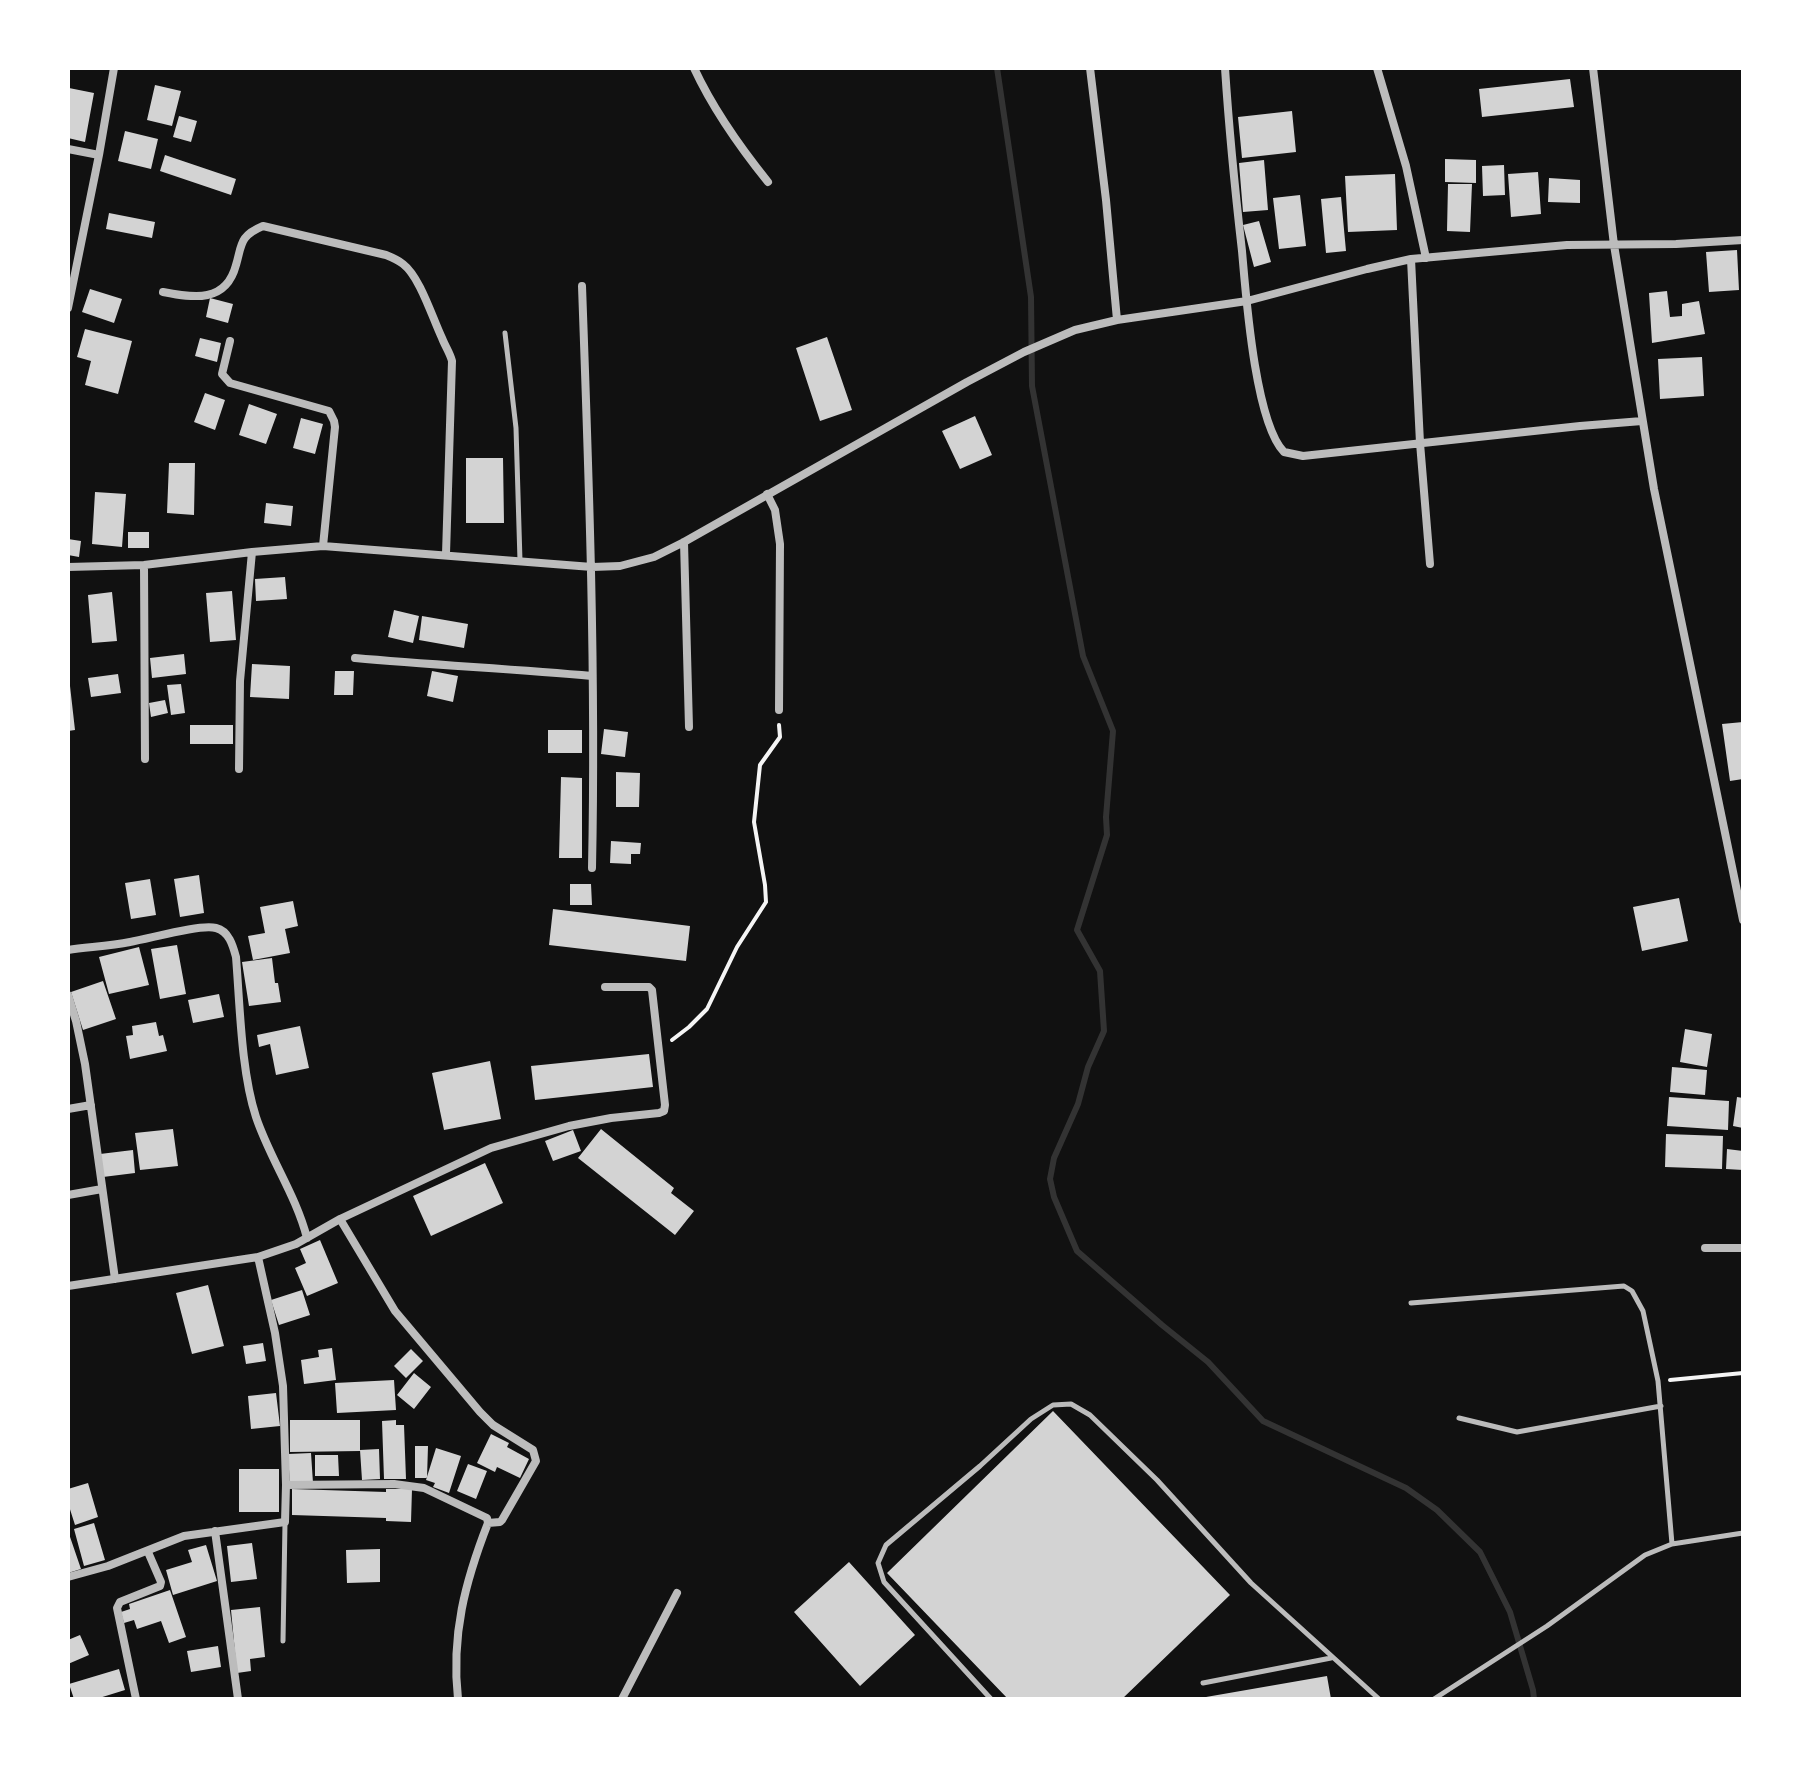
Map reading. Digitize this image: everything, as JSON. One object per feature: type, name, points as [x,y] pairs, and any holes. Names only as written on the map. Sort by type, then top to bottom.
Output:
[{"type":"street","points":[[68,308],[114,68]]},
{"type":"street","points":[[694,68],[704,91],[741,148],[768,182]]},
{"type":"street","points":[[1090,68],[1117,320]]},
{"type":"street","points":[[1225,68],[1232,166],[1254,353],[1268,422],[1284,452],[1303,456],[1642,421]]},
{"type":"street","points":[[1377,68],[1406,166],[1426,258]]},
{"type":"street","points":[[1593,68],[1614,245],[1642,421],[1743,920]]},
{"type":"street","points":[[68,149],[99,155]]},
{"type":"street","points":[[163,292],[199,296],[216,294],[228,285],[244,239],[263,226],[386,255],[410,270],[452,361],[446,554]]},
{"type":"street","points":[[68,567],[144,565],[323,546],[592,567],[620,566],[646,559],[684,542],[1024,352],[1075,330],[1117,320],[1247,301],[1411,259],[1567,245],[1743,240]]},
{"type":"street","points":[[1411,259],[1420,443],[1430,564]]},
{"type":"street","points":[[582,286],[592,567],[595,754],[592,868]]},
{"type":"street","points":[[230,341],[222,374],[230,383],[329,411],[333,416],[335,427],[323,546]]},
{"type":"street","points":[[767,494],[775,510],[780,544],[779,710]]},
{"type":"street","points":[[684,542],[689,727]]},
{"type":"street","points":[[239,769],[240,681],[252,552]]},
{"type":"street","points":[[144,565],[145,759]]},
{"type":"street","points":[[355,658],[592,676]]},
{"type":"street","points":[[68,950],[126,943],[194,929],[216,928],[225,933],[236,957],[247,1075],[256,1116],[271,1155],[302,1217],[307,1238]]},
{"type":"street","points":[[68,1286],[258,1257],[296,1244],[340,1219],[491,1148],[569,1126],[664,1111],[653,992],[651,988],[605,987]]},
{"type":"street","points":[[68,995],[85,1064],[115,1279]]},
{"type":"street","points":[[68,1109],[91,1105]]},
{"type":"street","points":[[68,1195],[102,1189]]},
{"type":"street","points":[[340,1219],[395,1311],[480,1412],[493,1425],[535,1453],[536,1461],[502,1520],[488,1523]]},
{"type":"street","points":[[1705,1248],[1743,1248]]},
{"type":"street","points":[[68,1577],[148,1552],[184,1536],[285,1522],[283,1386],[258,1257]]},
{"type":"street","points":[[286,1485],[394,1484],[424,1488],[486,1517],[488,1523],[465,1591],[455,1674],[458,1699]]},
{"type":"street","points":[[215,1531],[238,1699]]},
{"type":"street","points":[[136,1699],[117,1608],[120,1602],[160,1586],[148,1552]]},
{"type":"street","points":[[622,1699],[677,1593]]},
{"type":"lane","points":[[505,333],[516,428],[520,562]]},
{"type":"lane","points":[[1411,1303],[1624,1286],[1632,1291],[1643,1311],[1658,1381],[1672,1544]]},
{"type":"lane","points":[[991,1699],[884,1582],[878,1563],[886,1545],[1031,1419],[1053,1405],[1071,1404],[1090,1415],[1157,1480],[1251,1583],[1379,1699]]},
{"type":"lane","points":[[1459,1418],[1517,1432],[1661,1406]]},
{"type":"lane","points":[[283,1641],[285,1522]]},
{"type":"lane","points":[[1434,1699],[1547,1626],[1645,1555],[1672,1544],[1743,1533]]},
{"type":"lane","points":[[1203,1683],[1332,1657]]},
{"type":"path","points":[[659,1050],[707,1009],[737,947],[766,902],[754,822],[760,765],[780,737],[779,710]]},
{"type":"path","points":[[1658,1381],[1743,1373]]},
{"type":"building","points":[[1570,79],[1574,107],[1482,117],[1479,89]]},
{"type":"building","points":[[155,85],[181,91],[172,126],[147,120]]},
{"type":"building","points":[[69,88],[94,93],[85,142],[68,138]]},
{"type":"building","points":[[1292,111],[1296,152],[1242,158],[1238,117]]},
{"type":"building","points":[[179,116],[197,121],[191,142],[173,137]]},
{"type":"building","points":[[125,131],[158,139],[151,169],[118,161]]},
{"type":"building","points":[[165,155],[236,179],[231,195],[160,171]]},
{"type":"building","points":[[1445,159],[1476,160],[1476,183],[1445,182]]},
{"type":"building","points":[[1264,160],[1268,210],[1243,212],[1239,163]]},
{"type":"building","points":[[1504,165],[1505,195],[1483,196],[1482,166]]},
{"type":"building","points":[[1538,172],[1541,214],[1511,217],[1508,174]]},
{"type":"building","points":[[1395,174],[1397,230],[1348,232],[1345,176]]},
{"type":"building","points":[[1549,178],[1580,180],[1580,203],[1548,202]]},
{"type":"building","points":[[1448,184],[1472,184],[1470,232],[1447,231]]},
{"type":"building","points":[[1300,195],[1306,246],[1279,249],[1273,198]]},
{"type":"building","points":[[1341,197],[1346,251],[1326,253],[1321,199]]},
{"type":"building","points":[[109,213],[155,222],[152,238],[106,229]]},
{"type":"building","points":[[1259,221],[1271,262],[1254,267],[1243,225]]},
{"type":"building","points":[[1737,250],[1739,290],[1709,292],[1706,252]]},
{"type":"building","points":[[90,289],[122,299],[114,323],[82,312]]},
{"type":"building","points":[[1667,291],[1670,317],[1682,316],[1682,304],[1699,301],[1705,334],[1652,343],[1649,293]]},
{"type":"building","points":[[210,298],[233,304],[228,323],[206,317]]},
{"type":"building","points":[[85,329],[132,341],[118,394],[85,385],[91,361],[77,357]]},
{"type":"building","points":[[827,337],[852,410],[820,421],[796,348]]},
{"type":"building","points":[[200,338],[221,343],[217,362],[195,356]]},
{"type":"building","points":[[1702,357],[1704,396],[1660,399],[1658,359]]},
{"type":"building","points":[[205,393],[225,400],[215,430],[194,422]]},
{"type":"building","points":[[249,404],[277,414],[266,444],[239,435]]},
{"type":"building","points":[[975,416],[992,455],[960,469],[942,431]]},
{"type":"building","points":[[301,418],[323,424],[315,454],[293,448]]},
{"type":"building","points":[[466,458],[503,458],[504,523],[466,523]]},
{"type":"building","points":[[169,463],[195,463],[194,515],[167,513]]},
{"type":"building","points":[[95,492],[126,494],[122,547],[92,544]]},
{"type":"building","points":[[266,503],[293,506],[291,526],[264,523]]},
{"type":"building","points":[[128,532],[149,532],[149,548],[128,548]]},
{"type":"building","points":[[68,539],[81,541],[79,557],[68,555]]},
{"type":"building","points":[[285,577],[287,599],[256,601],[255,579]]},
{"type":"building","points":[[232,591],[236,640],[210,642],[206,593]]},
{"type":"building","points":[[112,592],[117,641],[92,643],[88,595]]},
{"type":"building","points":[[394,610],[419,616],[413,643],[388,637]]},
{"type":"building","points":[[422,616],[468,624],[464,648],[419,640]]},
{"type":"building","points":[[184,654],[186,674],[152,678],[150,658]]},
{"type":"building","points":[[252,664],[290,666],[289,699],[250,697]]},
{"type":"building","points":[[335,671],[354,671],[353,695],[334,695]]},
{"type":"building","points":[[432,671],[458,676],[453,702],[427,696]]},
{"type":"building","points":[[118,674],[121,693],[91,697],[88,678]]},
{"type":"building","points":[[181,684],[185,713],[171,715],[167,685]]},
{"type":"building","points":[[68,686],[75,730],[68,731]]},
{"type":"building","points":[[165,700],[168,713],[151,717],[149,703]]},
{"type":"building","points":[[1743,722],[1743,779],[1730,781],[1722,724]]},
{"type":"building","points":[[190,725],[233,725],[233,744],[190,744]]},
{"type":"building","points":[[604,729],[628,732],[625,757],[601,754]]},
{"type":"building","points":[[548,730],[582,730],[582,753],[548,753]]},
{"type":"building","points":[[616,772],[640,773],[639,807],[616,807]]},
{"type":"building","points":[[561,777],[582,778],[582,858],[559,858]]},
{"type":"building","points":[[611,841],[641,843],[640,854],[631,854],[631,864],[610,863]]},
{"type":"building","points":[[199,875],[204,913],[180,917],[174,879]]},
{"type":"building","points":[[150,879],[156,915],[131,919],[125,883]]},
{"type":"building","points":[[570,884],[591,884],[592,905],[570,905]]},
{"type":"building","points":[[1679,898],[1688,941],[1642,951],[1633,907]]},
{"type":"building","points":[[293,901],[298,926],[285,929],[290,953],[253,960],[248,936],[265,933],[260,907]]},
{"type":"building","points":[[553,909],[690,926],[686,961],[549,945]]},
{"type":"building","points":[[177,945],[186,994],[160,999],[151,949]]},
{"type":"building","points":[[139,947],[149,985],[109,994],[99,957]]},
{"type":"building","points":[[272,958],[281,1002],[249,1006],[242,962]]},
{"type":"building","points":[[103,981],[116,1019],[83,1030],[71,992]]},
{"type":"building","points":[[219,994],[224,1017],[193,1023],[188,1000]]},
{"type":"building","points":[[156,1022],[167,1051],[130,1059],[126,1036],[133,1035],[132,1026]]},
{"type":"building","points":[[300,1026],[309,1068],[276,1075],[270,1044],[259,1047],[257,1035]]},
{"type":"building","points":[[1685,1029],[1712,1034],[1707,1067],[1680,1062]]},
{"type":"building","points":[[649,1054],[653,1087],[535,1100],[531,1066]]},
{"type":"building","points":[[490,1061],[501,1119],[444,1130],[432,1073]]},
{"type":"building","points":[[1672,1067],[1707,1070],[1705,1095],[1670,1092]]},
{"type":"building","points":[[1669,1097],[1729,1101],[1728,1130],[1667,1126]]},
{"type":"building","points":[[1737,1097],[1743,1098],[1743,1128],[1733,1126]]},
{"type":"building","points":[[173,1129],[178,1166],[140,1170],[135,1133]]},
{"type":"building","points":[[601,1129],[674,1188],[671,1193],[694,1211],[675,1235],[578,1158]]},
{"type":"building","points":[[573,1130],[581,1151],[553,1161],[545,1141]]},
{"type":"building","points":[[1666,1134],[1723,1136],[1722,1169],[1665,1167]]},
{"type":"building","points":[[1727,1149],[1743,1151],[1743,1170],[1726,1169]]},
{"type":"building","points":[[133,1150],[135,1173],[103,1177],[100,1154]]},
{"type":"building","points":[[485,1163],[503,1203],[431,1236],[413,1196]]},
{"type":"building","points":[[320,1240],[338,1283],[307,1296],[295,1268],[306,1263],[300,1249]]},
{"type":"building","points":[[208,1285],[224,1346],[192,1354],[176,1293]]},
{"type":"building","points":[[302,1290],[310,1315],[279,1325],[271,1300]]},
{"type":"building","points":[[263,1343],[266,1361],[246,1364],[243,1346]]},
{"type":"building","points":[[332,1348],[336,1380],[304,1384],[301,1360],[319,1357],[318,1350]]},
{"type":"building","points":[[411,1349],[423,1361],[406,1378],[394,1366]]},
{"type":"building","points":[[414,1373],[431,1387],[414,1409],[397,1395]]},
{"type":"building","points":[[394,1380],[396,1410],[337,1413],[335,1383]]},
{"type":"building","points":[[276,1393],[280,1426],[251,1429],[248,1396]]},
{"type":"building","points":[[1053,1411],[1230,1595],[1122,1699],[1008,1699],[887,1573]]},
{"type":"building","points":[[290,1420],[360,1420],[360,1451],[290,1452]]},
{"type":"building","points":[[396,1420],[396,1425],[404,1425],[406,1479],[384,1479],[382,1421]]},
{"type":"building","points":[[491,1434],[529,1459],[520,1478],[497,1467],[495,1472],[477,1463]]},
{"type":"building","points":[[415,1446],[428,1446],[427,1478],[415,1478]]},
{"type":"building","points":[[436,1448],[461,1456],[449,1493],[433,1487],[435,1483],[426,1480]]},
{"type":"building","points":[[379,1449],[380,1479],[362,1480],[360,1450]]},
{"type":"building","points":[[311,1453],[313,1483],[290,1485],[288,1454]]},
{"type":"building","points":[[315,1455],[338,1455],[339,1476],[315,1476]]},
{"type":"building","points":[[468,1464],[487,1471],[476,1499],[457,1491]]},
{"type":"building","points":[[239,1469],[279,1469],[279,1512],[239,1512]]},
{"type":"building","points":[[88,1483],[98,1517],[75,1525],[68,1503],[68,1489]]},
{"type":"building","points":[[292,1489],[386,1492],[386,1489],[412,1489],[411,1522],[386,1521],[386,1518],[292,1515]]},
{"type":"building","points":[[94,1523],[105,1560],[84,1566],[74,1529]]},
{"type":"building","points":[[68,1531],[81,1569],[68,1573]]},
{"type":"building","points":[[252,1543],[257,1579],[231,1582],[227,1546]]},
{"type":"building","points":[[206,1545],[217,1581],[173,1595],[166,1570],[192,1562],[188,1550]]},
{"type":"building","points":[[380,1549],[380,1582],[347,1583],[346,1550]]},
{"type":"building","points":[[849,1562],[915,1635],[860,1686],[794,1612]]},
{"type":"building","points":[[170,1590],[186,1637],[169,1643],[161,1621],[137,1629],[134,1620],[124,1623],[121,1612],[130,1609],[129,1604]]},
{"type":"building","points":[[260,1607],[265,1657],[250,1659],[251,1671],[237,1673],[231,1610]]},
{"type":"building","points":[[80,1635],[89,1655],[68,1664],[68,1640]]},
{"type":"building","points":[[218,1646],[221,1667],[191,1672],[187,1651]]},
{"type":"building","points":[[119,1669],[125,1690],[96,1699],[74,1699],[69,1684]]},
{"type":"building","points":[[1327,1676],[1331,1699],[1206,1699],[1206,1697]]},
{"type":"waterway","points":[[997,68],[1031,297],[1032,386],[1083,656],[1113,731],[1107,835],[1077,930],[1100,971],[1104,1031],[1088,1067],[1078,1104],[1054,1158],[1050,1179],[1054,1197],[1077,1251],[1208,1362],[1263,1421],[1406,1488],[1437,1510],[1480,1552],[1510,1612],[1534,1699]]}]
